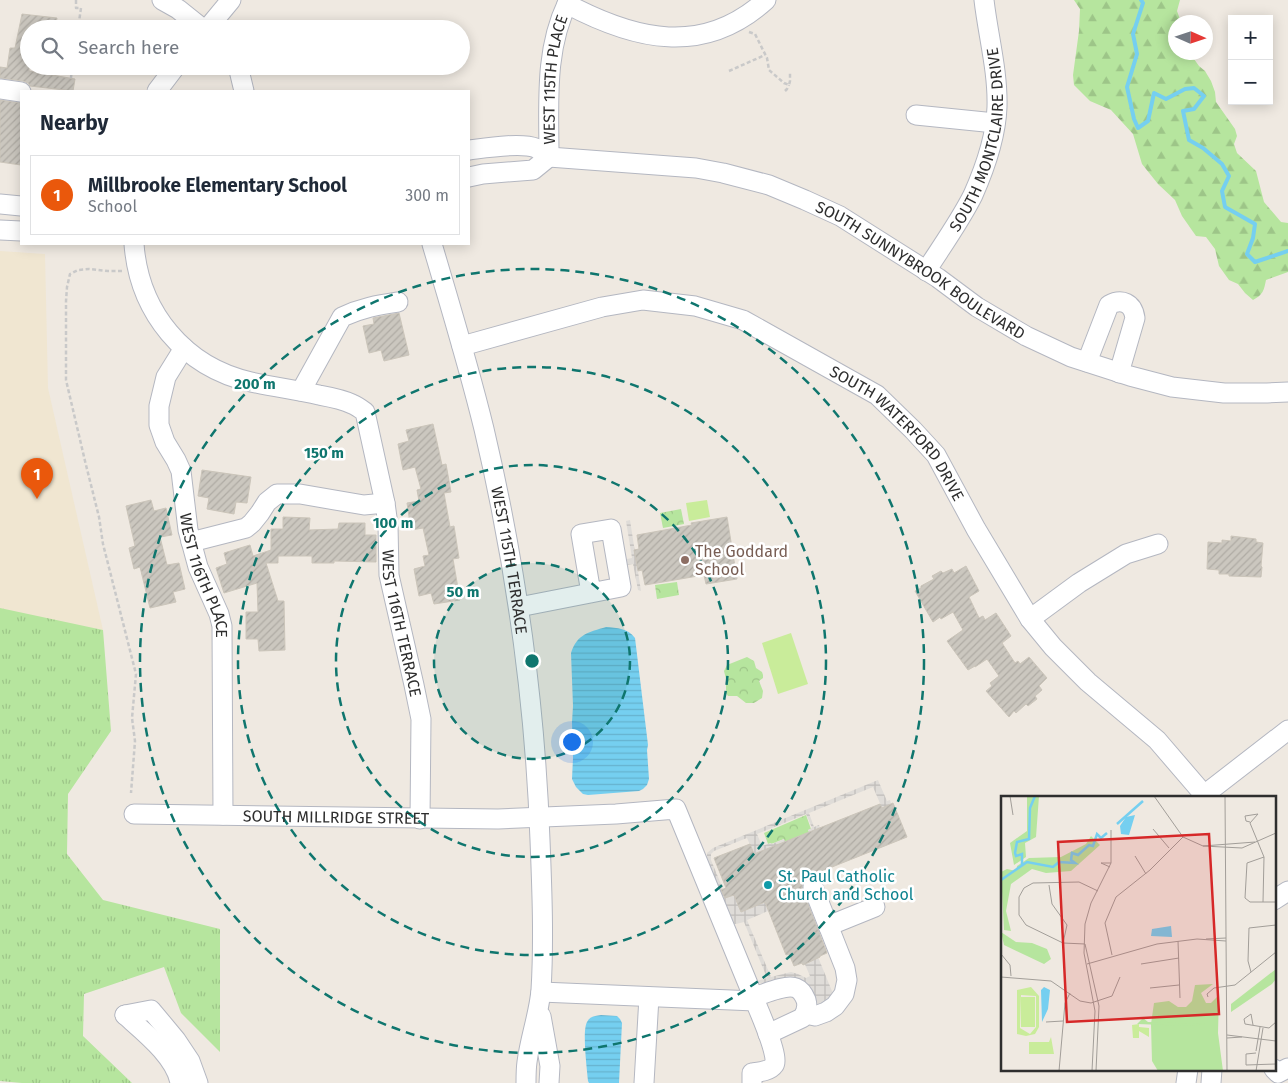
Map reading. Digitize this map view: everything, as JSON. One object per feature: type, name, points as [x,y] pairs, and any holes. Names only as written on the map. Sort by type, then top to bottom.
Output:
[{"type":"street","points":[[162,0],[193,20]]},
{"type":"street","points":[[213,20],[231,0]]},
{"type":"street","points":[[568,2],[589,16],[624,29],[649,36],[677,37],[691,36],[724,27],[756,10],[766,0]]},
{"type":"street","name":"SOUTH MONTCLAIRE DRIVE","points":[[926,271],[972,195],[985,162],[996,123],[996,80],[984,0]]},
{"type":"street","name":"WEST 115TH PLACE","points":[[549,157],[551,64],[556,33],[568,2]]},
{"type":"street","points":[[158,90],[169,75]]},
{"type":"street","points":[[240,75],[244,90]]},
{"type":"street","points":[[0,89],[20,92]]},
{"type":"street","points":[[916,116],[996,123]]},
{"type":"street","name":"SOUTH SUNNYBROOK BOULEVARD","points":[[470,150],[522,146],[536,148],[549,157],[696,168],[769,185],[840,216],[926,271],[977,307],[1026,336],[1071,357],[1172,387],[1216,392],[1288,392]]},
{"type":"street","points":[[470,177],[533,170],[549,157]]},
{"type":"street","points":[[0,204],[20,206]]},
{"type":"street","points":[[0,230],[20,231]]},
{"type":"street","name":"WEST 116TH TERRACE","points":[[134,245],[140,278],[155,314],[169,333],[197,359],[228,375],[250,382],[334,398],[353,404],[365,412],[388,525],[389,575],[421,719],[420,819]]},
{"type":"street","name":"WEST 115TH TERRACE","points":[[432,245],[484,428],[497,486],[519,607],[532,708],[539,818],[542,887],[540,998],[550,1066],[549,1083]]},
{"type":"street","name":"SOUTH WATERFORD DRIVE","points":[[462,346],[602,307],[643,300],[695,306],[743,320],[877,395],[936,455],[976,529],[1030,619],[1053,647],[1088,682],[1157,740],[1205,796]]},
{"type":"street","points":[[1087,362],[1109,305],[1116,301],[1124,302],[1130,304],[1134,310],[1135,318],[1119,372]]},
{"type":"street","points":[[301,391],[342,317],[374,305],[398,302]]},
{"type":"street","name":"WEST 116TH PLACE","points":[[184,348],[166,377],[159,406],[159,425],[165,442],[181,470],[186,521],[191,542],[198,568],[219,614],[222,626],[223,815]]},
{"type":"street","points":[[191,542],[246,528],[252,523],[267,502],[277,494],[300,494],[364,505],[384,503]]},
{"type":"street","points":[[1030,619],[1079,583],[1126,554],[1158,544]]},
{"type":"street","points":[[519,607],[591,592]]},
{"type":"street","points":[[1205,796],[1288,730]]},
{"type":"street","name":"SOUTH MILLRIDGE STREET","points":[[134,814],[498,819],[616,814],[676,809],[755,999]]},
{"type":"street","points":[[805,1014],[815,1016],[835,1006],[844,994],[847,980],[845,968],[813,887]]},
{"type":"street","points":[[828,926],[875,907]]},
{"type":"street","points":[[540,998],[649,997],[755,999],[789,987],[801,991],[806,1001],[805,1014],[802,1018],[768,1034]]},
{"type":"street","points":[[644,1083],[649,997]]},
{"type":"street","name":"WEST 115TH TERRACE","points":[[526,1083],[527,1061],[540,998]]},
{"type":"street","points":[[752,1083],[752,1073],[769,1069],[774,1066],[776,1061],[755,999]]},
{"type":"street","points":[[180,1083],[179,1076],[164,1051],[125,1015],[151,1010],[176,1040],[190,1061],[198,1083]]},
{"type":"street","points":[[1275,1070],[1278,1072],[1288,1068]]},
{"type":"street","points":[[1186,1083],[1188,1070]]},
{"type":"street","points":[[1211,1083],[1212,1070]]},
{"type":"path","points":[[76,0],[76,8],[81,8],[79,20]]},
{"type":"path","points":[[746,32],[755,34],[765,55],[769,70],[789,85]]},
{"type":"path","points":[[729,71],[765,55]]},
{"type":"path","points":[[785,91],[789,85],[790,73]]},
{"type":"path","points":[[122,270],[78,270],[70,274],[66,300],[66,380],[100,516],[103,544],[136,674],[132,718],[135,742],[132,793]]},
{"type":"shaded area","points":[[0,251],[45,254],[48,388],[103,630],[0,610]]},
{"type":"shaded area","points":[[630,520],[641,591],[638,590],[633,564],[622,566],[622,560],[632,558],[626,521]]},
{"type":"shaded area","points":[[878,780],[887,801],[890,800],[891,804],[882,808],[873,787],[809,813],[814,827],[819,825],[820,828],[809,832],[808,830],[812,828],[806,814],[757,834],[762,846],[784,839],[785,842],[756,858],[747,838],[714,851],[711,854],[711,860],[723,889],[731,886],[741,912],[765,902],[768,911],[747,920],[771,977],[791,972],[806,978],[810,976],[804,962],[818,957],[834,996],[815,1009],[801,981],[795,978],[763,984],[757,981],[767,978],[744,922],[733,924],[707,859],[707,853],[713,848]]},
{"type":"green space","points":[[1074,0],[1180,0],[1177,11],[1178,15],[1168,15],[1168,60],[1195,60],[1205,71],[1215,92],[1216,102],[1235,129],[1237,136],[1234,144],[1237,153],[1256,171],[1264,202],[1281,222],[1288,223],[1288,272],[1266,280],[1262,292],[1253,300],[1238,284],[1229,280],[1219,266],[1215,249],[1206,237],[1196,236],[1182,216],[1175,200],[1158,184],[1142,164],[1133,134],[1111,110],[1090,101],[1074,85],[1073,75],[1080,9]]},
{"type":"green space","points":[[707,500],[710,517],[689,521],[686,503]]},
{"type":"green space","points":[[681,509],[684,524],[663,528],[660,513]]},
{"type":"green space","points":[[677,582],[679,595],[657,599],[655,585]]},
{"type":"green space","points":[[0,608],[103,630],[111,731],[68,794],[67,854],[103,900],[220,929],[220,1052],[181,1013],[164,967],[84,994],[83,1036],[132,1083],[22,1083],[0,1081]]},
{"type":"green space","points":[[791,633],[808,684],[778,694],[762,643]]},
{"type":"green space","points":[[747,657],[754,661],[756,668],[763,675],[763,678],[759,681],[763,691],[762,698],[754,703],[746,703],[737,696],[728,696],[726,693],[724,671],[727,665]]},
{"type":"green space","points":[[806,815],[811,829],[808,830],[809,832],[785,842],[784,839],[768,844],[764,833]]},
{"type":"water","points":[[606,627],[626,630],[635,638],[648,745],[649,779],[647,785],[639,791],[588,795],[583,794],[576,787],[572,779],[573,706],[571,653],[577,642],[584,635]]},
{"type":"water","points":[[601,1015],[617,1016],[622,1023],[619,1083],[589,1083],[588,1081],[585,1050],[586,1027],[590,1019]]},
{"type":"building","points":[[22,14],[57,18],[57,20],[21,20]]},
{"type":"building","points":[[20,24],[20,75],[52,75],[75,79],[73,90],[30,86],[23,81],[0,78],[0,67],[7,68],[10,48],[15,48]]},
{"type":"building","points":[[0,100],[20,103],[20,165],[0,162]]},
{"type":"building","points":[[399,313],[409,355],[384,361],[381,350],[369,353],[363,326],[374,324],[373,318]]},
{"type":"building","points":[[433,424],[442,465],[446,464],[451,492],[444,493],[450,527],[454,526],[459,558],[453,559],[460,600],[434,604],[431,593],[419,596],[414,569],[425,566],[423,556],[429,555],[423,528],[411,530],[407,503],[419,501],[417,490],[421,489],[415,467],[403,470],[398,444],[409,441],[406,430]]},
{"type":"building","points":[[202,470],[251,477],[247,503],[236,502],[234,514],[207,509],[209,498],[198,496]]},
{"type":"building","points":[[151,500],[154,511],[166,508],[172,535],[160,537],[167,565],[179,563],[185,589],[173,592],[176,602],[150,608],[140,567],[134,569],[129,548],[135,546],[126,506]]},
{"type":"building","points":[[283,517],[310,518],[309,530],[338,529],[339,523],[365,523],[365,535],[376,535],[376,562],[334,561],[334,563],[312,563],[312,556],[278,556],[278,563],[266,563],[278,601],[284,601],[285,650],[259,651],[258,639],[246,639],[246,612],[258,612],[257,583],[224,593],[216,568],[227,564],[224,553],[250,545],[253,556],[271,550],[271,529],[283,529]]},
{"type":"building","name":"The Goddard School","points":[[727,517],[737,579],[706,584],[704,575],[645,585],[642,570],[638,571],[634,550],[639,549],[637,535]]},
{"type":"building","points":[[1231,536],[1256,539],[1256,542],[1263,543],[1261,577],[1229,576],[1229,574],[1219,574],[1219,570],[1207,569],[1208,542],[1222,543],[1222,540],[1231,541]]},
{"type":"building","points":[[966,566],[979,591],[969,597],[979,618],[983,616],[985,620],[996,613],[1011,636],[1002,643],[1015,663],[1018,661],[1020,664],[1029,657],[1047,678],[1039,686],[1042,690],[1035,696],[1037,699],[1028,706],[1026,704],[1016,713],[1014,711],[1009,717],[986,691],[992,686],[990,683],[999,676],[987,659],[968,670],[947,641],[963,630],[953,612],[933,622],[915,591],[934,579],[932,576],[941,571],[943,573],[952,569],[954,573]]},
{"type":"building","name":"St. Paul Catholic Church and School","points":[[893,803],[907,837],[812,875],[804,880],[803,891],[827,953],[820,957],[803,965],[802,963],[794,966],[789,954],[786,955],[765,902],[741,912],[734,895],[725,898],[721,890],[726,888],[714,858],[750,844],[754,854],[880,804],[882,808]]},
{"type":"waterway","points":[[1141,0],[1143,3],[1133,34],[1137,54],[1127,87],[1134,119],[1138,128],[1148,121],[1154,93],[1166,99],[1185,89],[1194,88],[1204,96],[1194,109],[1183,111],[1189,140],[1203,148],[1222,164],[1229,176],[1222,191],[1225,207],[1255,224],[1253,238],[1247,254],[1255,262],[1288,251]]},
{"type":"place","name":"Millbrooke Elementary School","points":[[37,499]]},
{"type":"place","name":"The Goddard School","points":[[685,560]]},
{"type":"place","name":"St. Paul Catholic Church and School","points":[[768,885]]}]
